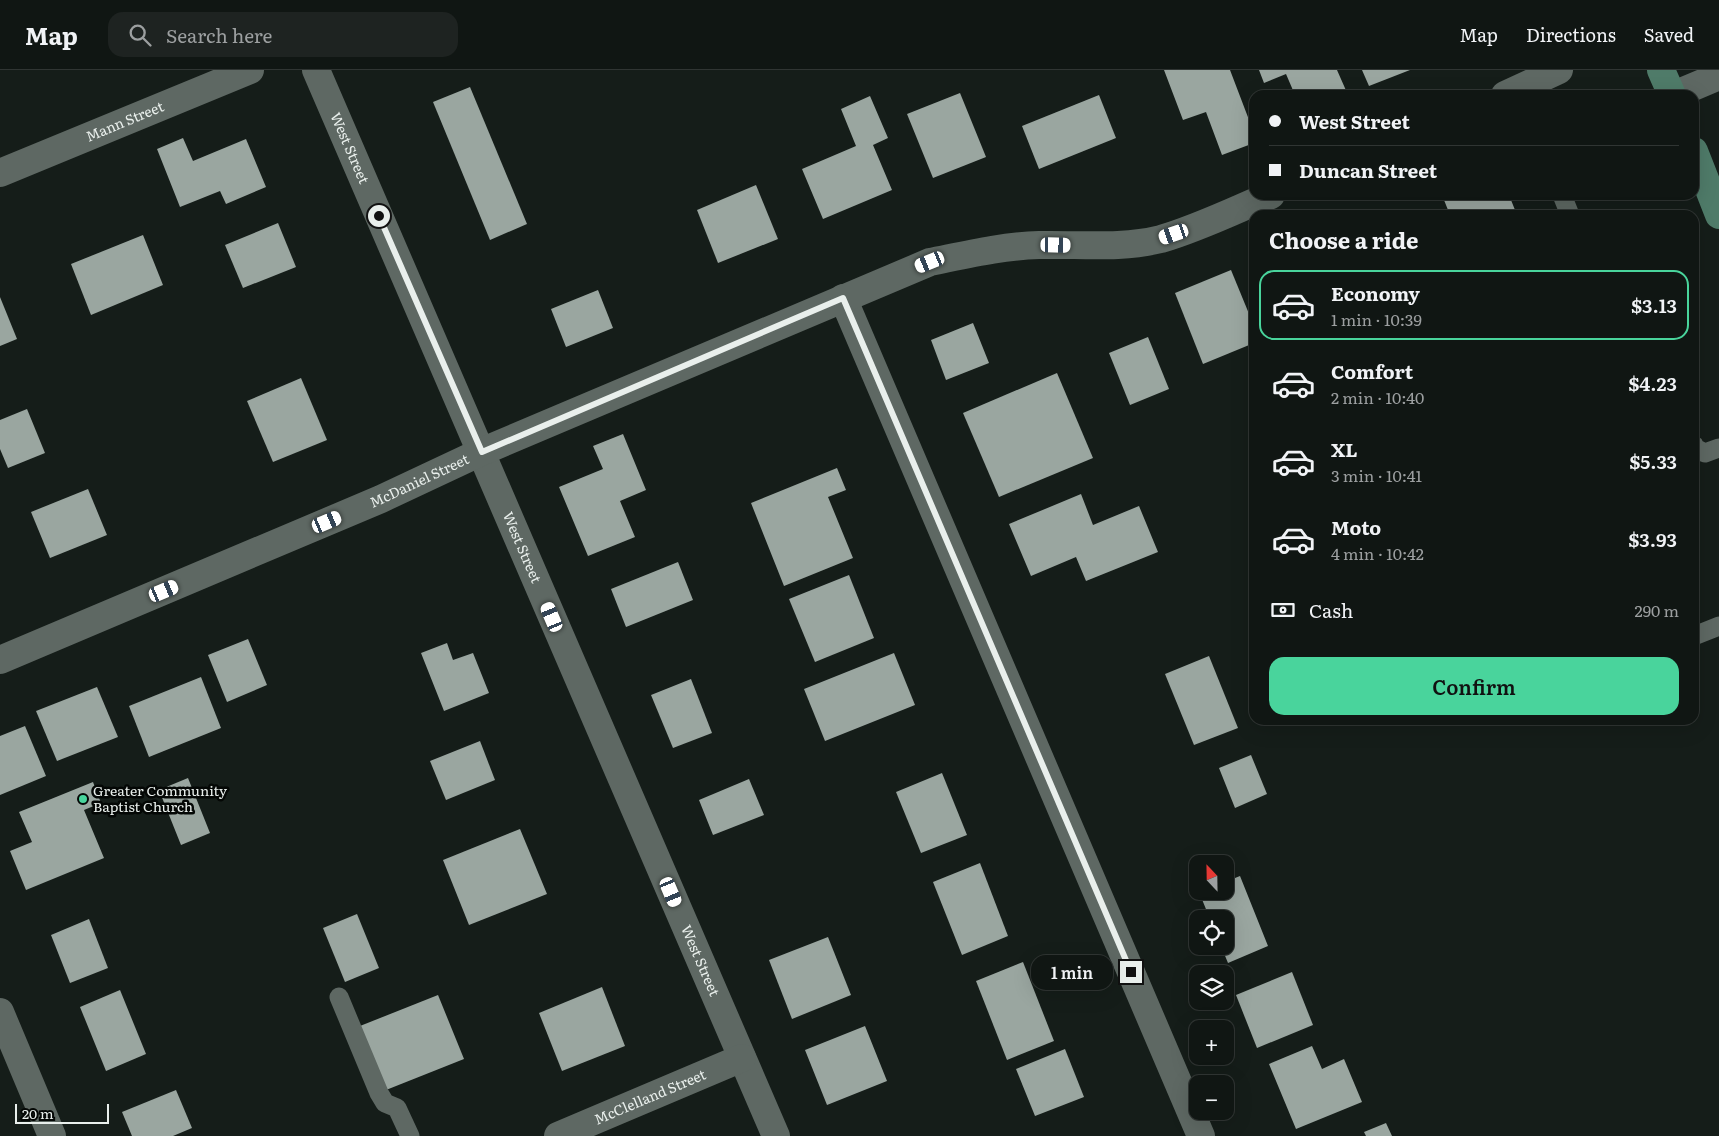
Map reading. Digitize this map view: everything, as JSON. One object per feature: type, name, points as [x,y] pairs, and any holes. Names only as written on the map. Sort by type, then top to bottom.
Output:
[{"type":"main road","points":[[1661,70],[1671,90]]},
{"type":"main road","points":[[1699,164],[1719,215]]},
{"type":"street","name":"Mann Street","points":[[0,173],[250,70]]},
{"type":"street","name":"West Street","points":[[316,70],[776,1136]]},
{"type":"street","points":[[1521,90],[1559,70]]},
{"type":"street","points":[[1685,90],[1719,76]]},
{"type":"street","name":"McDaniel Street","points":[[0,660],[382,499],[482,452],[930,262],[982,251],[1038,245],[1110,246],[1160,239],[1204,224],[1259,200]]},
{"type":"street","points":[[843,298],[1201,1136]]},
{"type":"street","points":[[0,1012],[52,1136]]},
{"type":"street","name":"McClelland Street","points":[[558,1136],[742,1058]]},
{"type":"lane","points":[[1699,450],[1705,453],[1719,448]]},
{"type":"lane","points":[[1699,634],[1719,626]]},
{"type":"lane","points":[[339,997],[379,1093],[385,1103],[397,1108],[410,1136]]},
{"type":"building","points":[[1164,70],[1230,70],[1249,120],[1249,145],[1222,155],[1206,112],[1183,120]]},
{"type":"building","points":[[1259,70],[1337,70],[1346,90],[1293,90],[1286,74],[1264,83]]},
{"type":"building","points":[[1362,70],[1410,70],[1369,86]]},
{"type":"building","points":[[470,87],[527,224],[490,240],[433,102]]},
{"type":"building","points":[[960,93],[986,157],[933,178],[907,114]]},
{"type":"building","points":[[1099,95],[1116,138],[1039,169],[1022,126]]},
{"type":"building","points":[[870,96],[888,138],[873,145],[892,190],[823,219],[802,169],[856,146],[841,109]]},
{"type":"building","points":[[183,138],[193,161],[246,139],[266,187],[226,204],[220,191],[180,207],[157,149]]},
{"type":"building","points":[[756,185],[778,239],[718,263],[697,210]]},
{"type":"building","points":[[1444,200],[1511,200],[1515,210],[1448,210]]},
{"type":"building","points":[[278,223],[296,267],[243,288],[225,245]]},
{"type":"building","points":[[143,235],[163,285],[91,315],[71,264]]},
{"type":"building","points":[[1231,270],[1249,314],[1249,345],[1203,364],[1175,293]]},
{"type":"building","points":[[598,290],[613,328],[566,347],[551,309]]},
{"type":"building","points":[[0,297],[17,339],[0,346]]},
{"type":"building","points":[[973,323],[989,363],[946,380],[931,340]]},
{"type":"building","points":[[1148,337],[1169,389],[1130,405],[1109,353]]},
{"type":"building","points":[[1057,373],[1093,458],[999,497],[963,413]]},
{"type":"building","points":[[301,378],[327,440],[273,462],[247,401]]},
{"type":"building","points":[[27,409],[45,453],[8,468],[0,449],[0,420]]},
{"type":"building","points":[[623,434],[646,490],[620,501],[635,537],[588,556],[559,487],[603,469],[593,446]]},
{"type":"building","points":[[837,468],[846,490],[828,497],[853,558],[784,586],[751,503]]},
{"type":"building","points":[[88,489],[107,535],[50,558],[31,512]]},
{"type":"building","points":[[1081,494],[1093,525],[1139,506],[1158,552],[1086,581],[1076,557],[1031,576],[1009,524]]},
{"type":"building","points":[[678,562],[693,600],[626,627],[611,589]]},
{"type":"building","points":[[849,575],[874,638],[815,662],[789,599]]},
{"type":"building","points":[[248,639],[267,685],[227,702],[208,655]]},
{"type":"building","points":[[447,643],[453,660],[473,653],[489,693],[444,711],[421,653]]},
{"type":"building","points":[[894,653],[915,705],[825,741],[804,689]]},
{"type":"building","points":[[1209,656],[1238,728],[1194,745],[1165,674]]},
{"type":"building","points":[[201,677],[221,728],[149,757],[129,706]]},
{"type":"building","points":[[691,679],[712,733],[673,748],[651,695]]},
{"type":"building","points":[[97,687],[118,737],[57,761],[36,711]]},
{"type":"building","points":[[25,726],[46,776],[0,795],[0,736]]},
{"type":"building","points":[[480,741],[495,780],[446,800],[430,761]]},
{"type":"building","points":[[1251,755],[1267,794],[1235,808],[1219,768]]},
{"type":"building","points":[[942,773],[967,835],[921,853],[896,792]]},
{"type":"building","points":[[188,778],[210,833],[181,845],[159,790]]},
{"type":"building","points":[[749,779],[764,815],[713,835],[699,800]]},
{"type":"building","points":[[93,782],[101,803],[84,810],[104,858],[26,890],[10,851],[32,842],[19,812]]},
{"type":"building","points":[[520,829],[547,894],[469,925],[443,860]]},
{"type":"building","points":[[980,863],[1008,936],[962,955],[933,882]]},
{"type":"building","points":[[1240,876],[1268,946],[1228,963],[1225,955],[1234,955],[1234,910],[1206,910],[1202,900],[1234,900],[1234,878]]},
{"type":"building","points":[[357,914],[379,968],[345,982],[323,928]]},
{"type":"building","points":[[89,919],[108,968],[70,983],[51,935]]},
{"type":"building","points":[[828,937],[851,995],[792,1019],[769,960]]},
{"type":"building","points":[[1023,962],[1054,1041],[1007,1060],[976,981]]},
{"type":"building","points":[[1292,972],[1313,1025],[1257,1048],[1236,995]]},
{"type":"building","points":[[602,987],[625,1046],[562,1071],[539,1013]]},
{"type":"building","points":[[120,990],[146,1054],[106,1071],[80,1007]]},
{"type":"building","points":[[438,995],[464,1059],[386,1090],[360,1026]]},
{"type":"building","points":[[865,1026],[887,1081],[827,1105],[805,1050]]},
{"type":"building","points":[[1312,1046],[1322,1069],[1344,1059],[1362,1102],[1296,1129],[1269,1064]]},
{"type":"building","points":[[1065,1049],[1084,1097],[1035,1116],[1016,1069]]},
{"type":"building","points":[[176,1090],[192,1128],[173,1136],[132,1136],[122,1112]]},
{"type":"building","points":[[1386,1123],[1392,1136],[1366,1136],[1364,1132]]},
{"type":"place","name":"Greater Community Baptist Church","points":[[83,799]]},
{"type":"route","points":[[379,216],[482,452],[843,298],[1131,972]]}]
